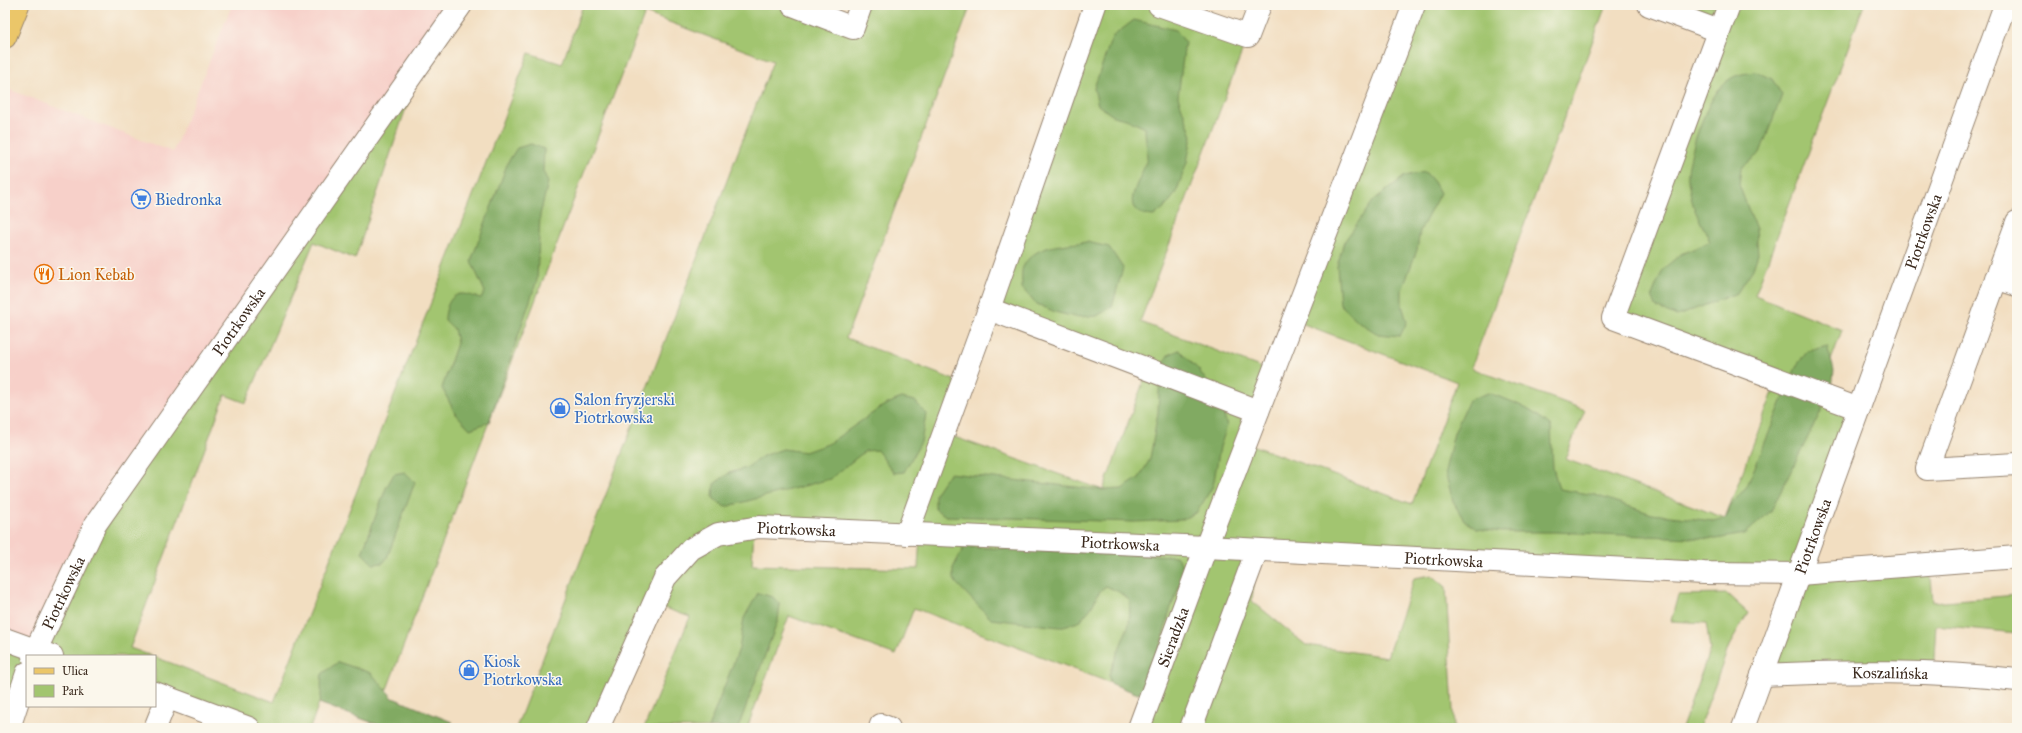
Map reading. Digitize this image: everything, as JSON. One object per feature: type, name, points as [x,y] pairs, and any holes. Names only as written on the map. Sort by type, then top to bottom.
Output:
[{"type":"main road","points":[[5,36],[18,5]]},
{"type":"street","name":"Piotrkowska","points":[[5,639],[40,654],[96,525],[461,5]]},
{"type":"street","points":[[793,5],[852,28],[861,5]]},
{"type":"street","points":[[907,534],[989,309],[1095,5]]},
{"type":"street","points":[[1159,5],[1248,36],[1260,5]]},
{"type":"street","name":"Sieradzka","points":[[1139,728],[1206,547],[1414,5]]},
{"type":"street","points":[[1649,5],[1719,31]]},
{"type":"street","points":[[1729,5],[1613,318],[1859,409]]},
{"type":"street","name":"Piotrkowska","points":[[598,728],[665,578],[691,549],[718,534],[758,527],[1206,547],[1688,572],[1799,574],[2005,5]]},
{"type":"street","points":[[2017,222],[1927,469],[2017,464]]},
{"type":"street","points":[[1996,278],[2017,285]]},
{"type":"street","points":[[989,309],[1258,411]]},
{"type":"street","points":[[1191,728],[1257,550]]},
{"type":"street","points":[[1743,728],[1799,574],[2017,557]]},
{"type":"street","name":"Koszalińska","points":[[1762,675],[1904,672],[1984,676],[2017,680]]},
{"type":"street","points":[[8,728],[26,676]]},
{"type":"street","points":[[155,728],[161,695],[249,728]]},
{"type":"street","points":[[880,728],[881,725],[889,728]]},
{"type":"shaded area","points":[[232,5],[461,5],[35,650],[5,639],[5,88],[173,152]]},
{"type":"green space","points":[[583,5],[793,5],[852,28],[861,5],[971,5],[846,338],[962,383],[943,433],[1103,490],[1148,369],[989,309],[1095,5],[1159,5],[1248,36],[1140,322],[1273,372],[1246,443],[1412,504],[1457,382],[1293,320],[1414,5],[1606,5],[1471,368],[1585,410],[1565,459],[1725,518],[1778,379],[1613,318],[1719,31],[1649,5],[1864,5],[1755,295],[1842,330],[1819,394],[1859,409],[1799,574],[1930,564],[1933,602],[2017,595],[2017,633],[1936,625],[1933,674],[1762,675],[1798,575],[1257,550],[1252,601],[1306,645],[1387,657],[1414,578],[1432,575],[1446,587],[1454,728],[1139,728],[1150,698],[914,608],[896,655],[789,616],[747,728],[644,728],[690,617],[653,604],[598,728],[516,728],[773,61],[645,13],[374,723],[319,703],[310,728],[250,728],[156,693],[156,657],[274,702],[529,53],[562,64]],"holes":[[[754,528],[920,535],[918,569],[752,565]]]},
{"type":"green space","points":[[1134,20],[1176,30],[1185,42],[1178,97],[1192,136],[1187,162],[1176,193],[1166,206],[1154,216],[1141,213],[1134,208],[1132,201],[1147,156],[1145,128],[1126,119],[1113,116],[1098,105],[1094,88],[1112,37]]},
{"type":"green space","points":[[1756,72],[1772,79],[1782,95],[1760,153],[1741,168],[1739,185],[1756,229],[1758,254],[1753,269],[1737,293],[1677,316],[1656,307],[1652,295],[1663,269],[1681,254],[1710,242],[1693,205],[1688,183],[1688,172],[1692,150],[1708,107],[1722,85],[1736,76]]},
{"type":"green space","points":[[413,87],[355,259],[314,242],[246,403],[225,395],[130,648],[149,655],[49,655],[35,650],[95,525]]},
{"type":"green space","points":[[531,144],[544,149],[543,171],[548,182],[540,215],[537,280],[489,422],[470,429],[455,413],[442,388],[457,343],[454,329],[445,320],[446,312],[449,303],[454,297],[464,294],[481,298],[485,292],[471,261],[508,162],[517,148]]},
{"type":"green space","points":[[1425,172],[1434,182],[1440,193],[1420,231],[1417,250],[1402,290],[1402,305],[1407,322],[1400,336],[1378,334],[1359,322],[1340,304],[1337,266],[1344,242],[1374,200],[1405,176]]},
{"type":"green space","points":[[1087,242],[1109,247],[1123,268],[1112,307],[1097,316],[1075,317],[1055,312],[1035,303],[1022,288],[1022,269],[1028,259],[1034,254],[1050,247]]},
{"type":"green space","points":[[1827,346],[1834,370],[1832,389],[1771,511],[1745,534],[1716,539],[1555,532],[1502,532],[1477,529],[1464,520],[1453,502],[1445,471],[1454,433],[1469,400],[1488,393],[1521,406],[1536,414],[1551,426],[1553,468],[1559,489],[1595,495],[1652,514],[1713,521],[1725,518],[1730,506],[1747,486],[1797,365],[1807,352]]},
{"type":"green space","points":[[1179,350],[1199,370],[1221,404],[1227,426],[1220,447],[1213,486],[1197,512],[1181,520],[1134,522],[946,516],[935,509],[935,494],[949,473],[1103,490],[1122,489],[1139,478],[1150,459],[1158,412],[1160,373],[1168,355]]},
{"type":"green space","points":[[901,398],[915,401],[926,414],[921,442],[904,472],[894,473],[877,450],[865,451],[830,479],[725,507],[713,498],[714,484],[729,473],[746,468],[763,456],[783,449],[805,452],[828,444],[883,406]]},
{"type":"green space","points":[[405,472],[415,482],[387,558],[383,563],[373,564],[362,553],[386,488],[394,474]]},
{"type":"green space","points":[[964,547],[1176,556],[1184,567],[1181,582],[1170,610],[1150,683],[1138,694],[1110,683],[1109,674],[1129,624],[1130,601],[1119,592],[1106,586],[1100,591],[1091,608],[1079,622],[1059,627],[991,619],[953,578],[953,568]]},
{"type":"green space","points":[[758,593],[773,597],[780,605],[778,620],[738,728],[708,728],[739,649],[744,618]]},
{"type":"green space","points":[[1727,594],[1748,613],[1729,646],[1699,728],[1682,728],[1710,649],[1706,623],[1671,621],[1678,595]]},
{"type":"green space","points":[[5,639],[35,650],[33,655],[26,655],[26,673],[5,728]]},
{"type":"green space","points":[[338,662],[371,673],[393,698],[452,722],[450,728],[387,728],[319,703],[321,696],[322,674]]},
{"type":"place","name":"Biedronka","points":[[141,199]]},
{"type":"place","name":"Lion Kebab","points":[[44,274]]},
{"type":"place","name":"Salon fryzjerski Piotrkowska","points":[[560,408]]},
{"type":"place","name":"Kiosk Piotrkowska","points":[[469,670]]}]
